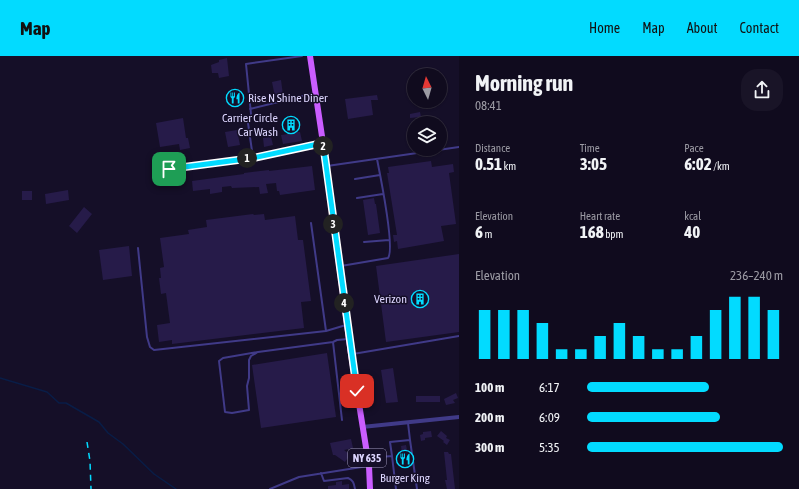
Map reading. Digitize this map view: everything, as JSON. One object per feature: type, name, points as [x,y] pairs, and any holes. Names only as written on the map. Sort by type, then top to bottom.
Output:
[{"type":"main road","name":"NY 635","points":[[310,56],[351,354],[369,466],[370,489]]},
{"type":"street","points":[[362,427],[459,418]]},
{"type":"lane","points":[[253,158],[248,123],[251,114],[246,64],[302,56]]},
{"type":"lane","points":[[250,109],[316,93]]},
{"type":"lane","points":[[169,169],[253,158],[323,143]]},
{"type":"lane","points":[[326,166],[459,147]]},
{"type":"lane","points":[[339,266],[388,258],[390,255],[390,240],[377,159]]},
{"type":"lane","points":[[355,179],[380,175]]},
{"type":"lane","points":[[357,198],[383,194]]},
{"type":"lane","points":[[311,223],[326,330]]},
{"type":"lane","points":[[364,242],[390,240]]},
{"type":"lane","points":[[138,248],[147,338],[150,347],[154,350],[326,330],[347,325]]},
{"type":"lane","points":[[351,354],[459,336]]},
{"type":"lane","points":[[258,352],[251,356],[249,360],[250,378],[247,386],[249,410],[232,413],[225,412],[220,361],[223,358],[258,352],[333,342],[337,340],[349,339]]},
{"type":"lane","points":[[333,342],[342,420]]},
{"type":"lane","points":[[340,394],[344,389],[356,386]]},
{"type":"lane","points":[[340,394],[344,398],[358,399]]},
{"type":"lane","points":[[407,422],[417,489]]},
{"type":"lane","points":[[396,489],[390,442],[410,440]]},
{"type":"lane","points":[[367,458],[392,456]]},
{"type":"lane","points":[[270,489],[299,477],[369,466]]},
{"type":"lane","points":[[321,473],[324,481],[348,478],[351,479],[354,483],[354,489]]},
{"type":"building","points":[[227,58],[229,76],[219,78],[218,73],[212,73],[211,65],[219,62],[219,60]]},
{"type":"building","points":[[281,80],[283,95],[275,97],[272,82]]},
{"type":"building","name":"Rise N Shine Diner","points":[[238,92],[241,94],[242,101],[230,103],[229,95],[233,95],[232,93]]},
{"type":"building","points":[[377,95],[378,100],[371,100],[373,115],[348,119],[345,99]]},
{"type":"building","points":[[420,112],[421,116],[410,116],[410,114]]},
{"type":"building","points":[[183,118],[186,138],[188,138],[190,148],[180,150],[179,144],[160,147],[156,123]]},
{"type":"building","name":"Carrier Circle Car Wash","points":[[295,118],[297,132],[300,132],[302,141],[283,144],[281,135],[288,134],[286,119]]},
{"type":"building","points":[[237,130],[240,145],[228,147],[225,132]]},
{"type":"building","points":[[271,137],[273,145],[264,147],[263,138]]},
{"type":"building","points":[[431,161],[432,167],[453,164],[454,172],[449,173],[456,224],[441,226],[444,241],[398,249],[397,241],[394,242],[393,235],[397,235],[387,173],[389,173],[388,167]]},
{"type":"building","points":[[312,166],[315,190],[280,195],[279,191],[277,191],[276,183],[266,184],[268,193],[260,194],[259,187],[222,187],[222,192],[210,194],[210,189],[193,191],[192,181],[244,173]]},
{"type":"building","points":[[68,190],[69,200],[46,204],[45,194]]},
{"type":"building","points":[[22,191],[32,191],[32,200],[22,200]]},
{"type":"building","points":[[374,198],[380,233],[368,235],[363,200]]},
{"type":"building","points":[[84,207],[92,214],[77,233],[69,226]]},
{"type":"building","points":[[264,214],[265,220],[295,216],[298,240],[303,240],[311,301],[301,302],[304,328],[172,344],[172,340],[159,342],[157,325],[170,323],[166,293],[161,294],[159,278],[161,278],[160,268],[164,267],[160,238],[189,234],[188,230],[207,227],[206,220]]},
{"type":"building","points":[[129,246],[132,276],[103,280],[99,250]]},
{"type":"building","name":"Verizon","points":[[459,254],[459,332],[386,342],[376,266]]},
{"type":"building","points":[[327,353],[336,417],[261,428],[252,365]]},
{"type":"building","points":[[393,368],[398,402],[386,403],[381,370]]},
{"type":"building","points":[[456,393],[458,398],[453,400],[455,403],[446,405],[444,399]]},
{"type":"building","points":[[416,396],[440,396],[440,402],[416,402]]},
{"type":"building","points":[[431,431],[432,437],[425,438],[425,440],[421,441],[420,435],[423,434],[423,432]]},
{"type":"building","points":[[441,431],[447,436],[446,438],[450,440],[447,445],[437,436]]},
{"type":"building","points":[[351,439],[353,448],[344,450],[350,455],[345,462],[333,455],[330,443]]},
{"type":"building","name":"Burger King","points":[[406,445],[410,465],[402,466],[400,453],[402,453],[401,446]]},
{"type":"building","points":[[444,452],[451,454],[455,489],[447,489],[445,480],[447,480]]},
{"type":"building","points":[[342,481],[342,485],[349,484],[349,489],[328,489],[328,486],[336,485],[336,482]]},
{"type":"waterway","points":[[0,378],[47,392],[59,403],[66,403],[99,422],[108,433],[123,444],[154,474],[176,489]]},
{"type":"railway","points":[[87,442],[90,461],[91,489]]},
{"type":"place","name":"Rise N Shine Diner","points":[[235,98]]},
{"type":"place","name":"Carrier Circle Car Wash","points":[[291,125]]},
{"type":"place","name":"Verizon","points":[[420,299]]},
{"type":"place","name":"Burger King","points":[[405,459]]},
{"type":"route","points":[[169,169],[253,158],[323,143],[357,391]]}]
